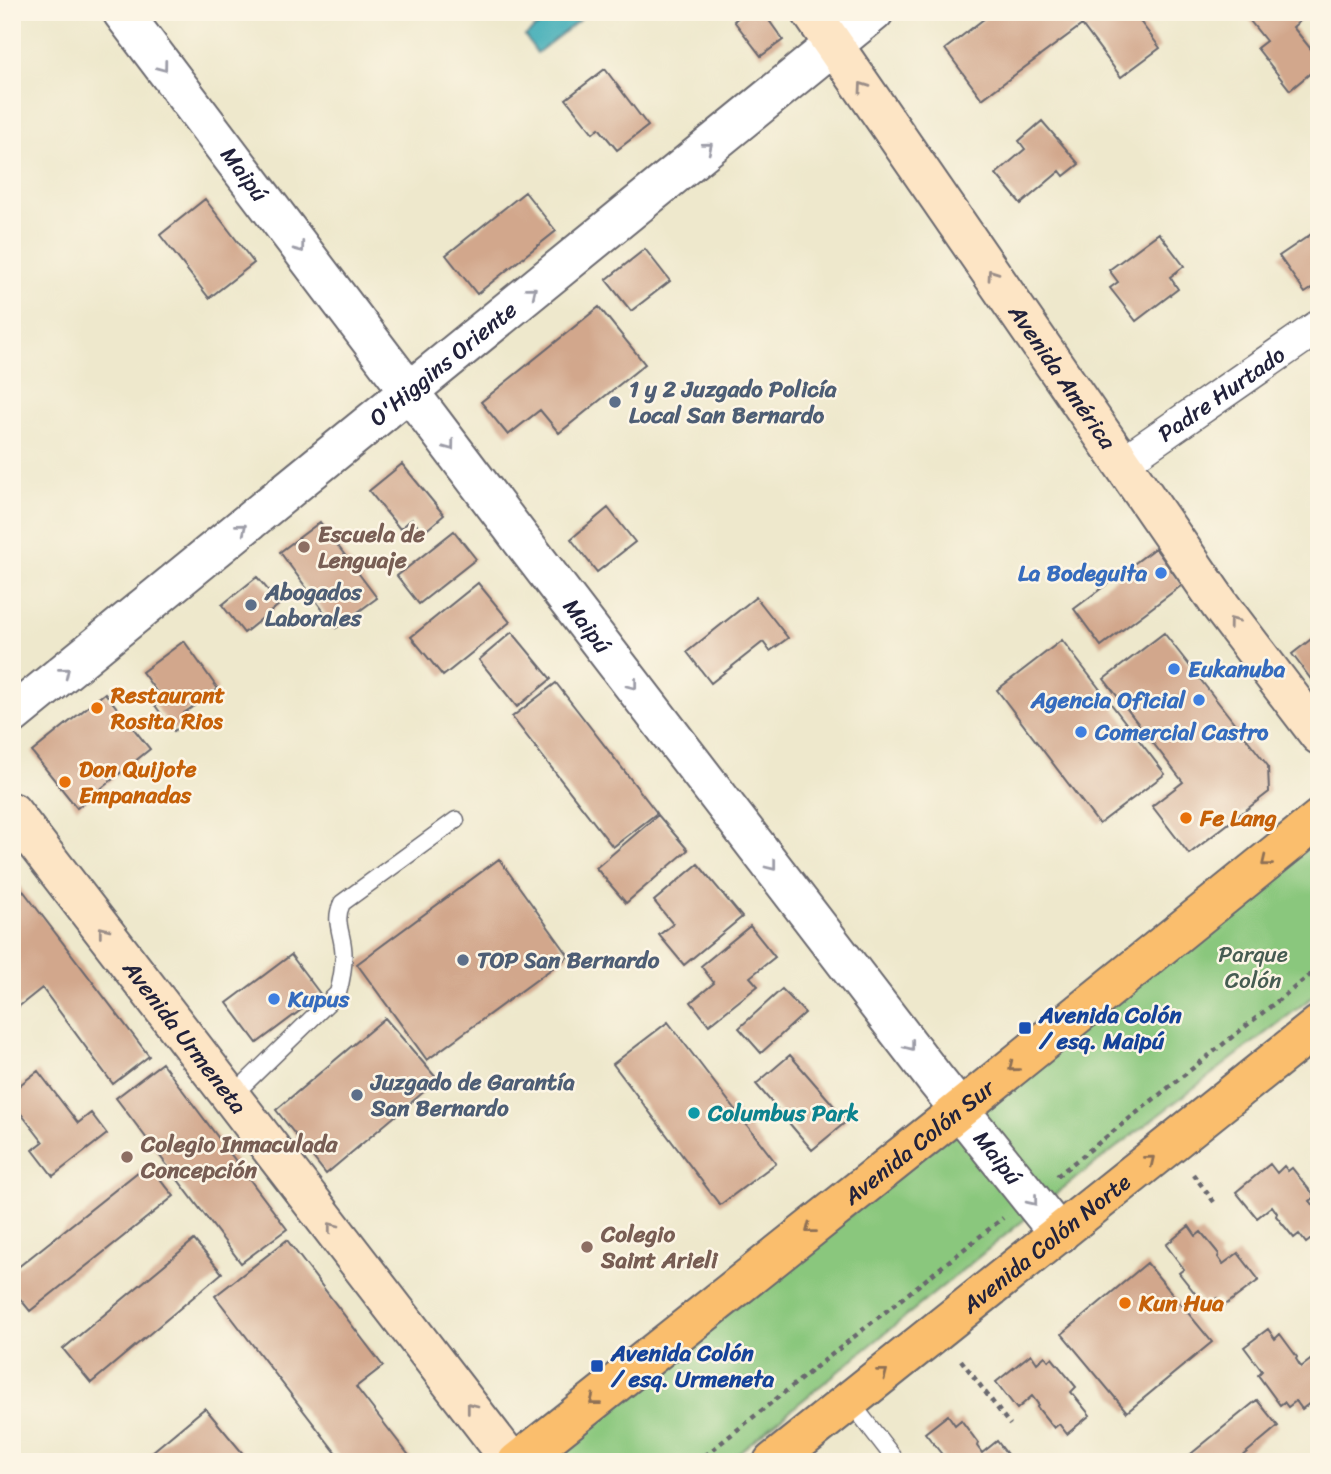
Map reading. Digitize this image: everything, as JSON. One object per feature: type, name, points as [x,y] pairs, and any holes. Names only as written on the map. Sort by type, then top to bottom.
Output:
[{"type":"main road","name":"Avenida América","points":[[811,12],[1220,605],[1319,735]]},
{"type":"main road","name":"Avenida Urmeneta","points":[[12,812],[514,1462]]},
{"type":"main road","name":"Avenida Colón Sur","points":[[514,1462],[959,1110],[1319,819]]},
{"type":"main road","name":"Avenida Colón Norte","points":[[772,1462],[1319,1025]]},
{"type":"street","name":"Maipú","points":[[122,12],[409,392],[959,1110],[1059,1234]]},
{"type":"street","name":"O'Higgins Oriente","points":[[12,715],[874,12]]},
{"type":"street","name":"Padre Hurtado","points":[[1122,463],[1319,326]]},
{"type":"lane","points":[[231,1097],[338,993],[344,970],[343,947],[336,915],[342,903],[456,820]]},
{"type":"lane","points":[[849,1400],[897,1462]]},
{"type":"path","points":[[1193,1174],[1214,1202]]},
{"type":"path","points":[[961,1360],[1010,1425]]},
{"type":"green space","name":"Parque Colón","points":[[1319,839],[1319,992],[1062,1189],[727,1462],[542,1462]]},
{"type":"water","points":[[556,12],[576,12],[581,19],[537,53],[525,36]]},
{"type":"building","points":[[745,12],[763,12],[783,40],[761,56],[734,21]]},
{"type":"building","points":[[993,12],[1133,12],[1160,48],[1121,77],[1082,25],[982,99],[945,49]]},
{"type":"building","points":[[1243,12],[1297,12],[1302,19],[1293,27],[1319,59],[1319,66],[1290,90],[1257,48],[1266,41]]},
{"type":"building","points":[[605,69],[648,126],[617,150],[599,128],[593,133],[566,99]]},
{"type":"building","points":[[1042,121],[1079,164],[1064,176],[1060,171],[1021,204],[996,174],[1025,149],[1019,141]]},
{"type":"building","points":[[525,192],[556,231],[477,294],[446,255]]},
{"type":"building","points":[[205,199],[254,263],[209,298],[160,235]]},
{"type":"building","points":[[1319,229],[1319,284],[1305,293],[1279,256]]},
{"type":"building","points":[[1159,233],[1184,266],[1170,277],[1178,289],[1136,321],[1110,288],[1118,282],[1109,270]]},
{"type":"building","points":[[645,249],[670,281],[631,311],[606,280]]},
{"type":"building","points":[[599,307],[645,364],[559,433],[540,410],[508,435],[481,402]]},
{"type":"building","points":[[402,464],[444,515],[423,533],[412,519],[400,529],[369,491]]},
{"type":"building","points":[[608,508],[635,542],[597,572],[571,539]]},
{"type":"building","points":[[320,522],[377,598],[336,628],[280,552]]},
{"type":"building","points":[[454,531],[476,559],[419,604],[397,576]]},
{"type":"building","points":[[1155,548],[1182,585],[1101,646],[1074,609]]},
{"type":"building","name":"Abogados Laborales","points":[[257,577],[280,604],[244,633],[222,605]]},
{"type":"building","points":[[478,583],[510,622],[443,676],[411,637]]},
{"type":"building","points":[[756,597],[788,638],[770,651],[763,642],[711,683],[687,652]]},
{"type":"building","points":[[512,632],[551,679],[517,707],[479,660]]},
{"type":"building","points":[[1164,633],[1268,766],[1269,792],[1189,854],[1152,806],[1183,782],[1104,679]]},
{"type":"building","points":[[1319,633],[1319,690],[1292,654]]},
{"type":"building","name":"Comercial Castro","points":[[1062,640],[1165,774],[1099,824],[997,690]]},
{"type":"building","points":[[184,641],[218,689],[184,713],[189,720],[174,731],[151,700],[158,694],[142,672]]},
{"type":"building","points":[[556,683],[657,813],[613,847],[512,717]]},
{"type":"building","points":[[105,693],[150,749],[77,808],[32,752]]},
{"type":"building","points":[[658,815],[688,850],[626,903],[596,868]]},
{"type":"building","name":"TOP San Bernardo","points":[[499,859],[569,956],[427,1060],[357,964]]},
{"type":"building","points":[[698,864],[742,917],[684,965],[659,935],[673,924],[654,901]]},
{"type":"building","points":[[12,876],[149,1056],[113,1084],[42,988],[12,1012]]},
{"type":"building","points":[[750,926],[775,957],[750,977],[758,986],[709,1025],[691,1002],[714,983],[701,966]]},
{"type":"building","name":"Kupus","points":[[291,955],[321,995],[257,1043],[227,1003]]},
{"type":"building","points":[[782,989],[805,1013],[761,1053],[739,1028]]},
{"type":"building","name":"Juzgado de Garantía San Bernardo","points":[[385,1018],[438,1080],[326,1174],[276,1110]]},
{"type":"building","name":"Columbus Park","points":[[668,1022],[776,1163],[720,1205],[613,1064]]},
{"type":"building","points":[[790,1055],[847,1121],[812,1150],[756,1084]]},
{"type":"building","points":[[162,1063],[287,1229],[241,1263],[116,1098]]},
{"type":"building","points":[[38,1071],[78,1123],[91,1113],[107,1134],[53,1176],[33,1150],[43,1142],[12,1102],[12,1091]]},
{"type":"building","points":[[148,1164],[174,1196],[30,1311],[12,1289],[12,1272]]},
{"type":"building","points":[[1270,1164],[1277,1173],[1284,1166],[1288,1171],[1292,1168],[1315,1197],[1310,1201],[1319,1212],[1319,1233],[1306,1243],[1299,1234],[1294,1238],[1276,1216],[1272,1206],[1257,1218],[1236,1192]]},
{"type":"building","points":[[1189,1226],[1196,1236],[1201,1232],[1219,1254],[1223,1264],[1238,1253],[1259,1280],[1224,1306],[1217,1298],[1209,1304],[1206,1299],[1202,1302],[1179,1273],[1184,1269],[1166,1245]]},
{"type":"building","points":[[194,1240],[222,1273],[91,1383],[63,1349]]},
{"type":"building","points":[[287,1240],[383,1366],[356,1387],[414,1462],[343,1462],[215,1296]]},
{"type":"building","points":[[1147,1263],[1212,1342],[1127,1412],[1062,1334]]},
{"type":"building","points":[[1268,1329],[1275,1339],[1280,1334],[1301,1367],[1317,1355],[1319,1358],[1319,1396],[1302,1409],[1296,1401],[1288,1407],[1284,1402],[1280,1405],[1258,1375],[1262,1371],[1244,1347]]},
{"type":"building","points":[[1031,1354],[1037,1363],[1045,1356],[1049,1361],[1052,1358],[1076,1387],[1071,1392],[1090,1415],[1067,1434],[1059,1424],[1054,1428],[1037,1407],[1038,1404],[1032,1396],[1017,1409],[996,1382]]},
{"type":"building","points":[[1257,1400],[1278,1426],[1235,1462],[1181,1462]]},
{"type":"building","points":[[205,1408],[250,1462],[140,1462]]},
{"type":"building","points":[[948,1415],[955,1425],[961,1420],[982,1453],[997,1441],[1013,1462],[937,1462],[944,1457],[925,1433]]},
{"type":"place","name":"1 y 2 Juzgado Policía Local San Bernardo","points":[[615,402]]},
{"type":"place","name":"Escuela de Lenguaje","points":[[304,547]]},
{"type":"place","name":"La Bodeguita","points":[[1161,573]]},
{"type":"place","name":"Abogados Laborales","points":[[251,605]]},
{"type":"place","name":"Eukanuba","points":[[1174,669]]},
{"type":"place","name":"Agencia Oficial","points":[[1199,700]]},
{"type":"place","name":"Restaurant Rosita Rios","points":[[97,708]]},
{"type":"place","name":"Comercial Castro","points":[[1081,732]]},
{"type":"place","name":"Don Quijote Empanadas","points":[[65,782]]},
{"type":"place","name":"Fe Lang","points":[[1186,818]]},
{"type":"place","name":"TOP San Bernardo","points":[[463,960]]},
{"type":"place","name":"Kupus","points":[[274,999]]},
{"type":"place","name":"Avenida Colón / esq. Maipú","points":[[1025,1028]]},
{"type":"place","name":"Juzgado de Garantía San Bernardo","points":[[357,1095]]},
{"type":"place","name":"Columbus Park","points":[[694,1113]]},
{"type":"place","name":"Colegio Inmaculada Concepción","points":[[127,1157]]},
{"type":"place","name":"Colegio Saint Arieli","points":[[587,1247]]},
{"type":"place","name":"Kun Hua","points":[[1125,1303]]},
{"type":"place","name":"Avenida Colón / esq. Urmeneta","points":[[597,1366]]}]
